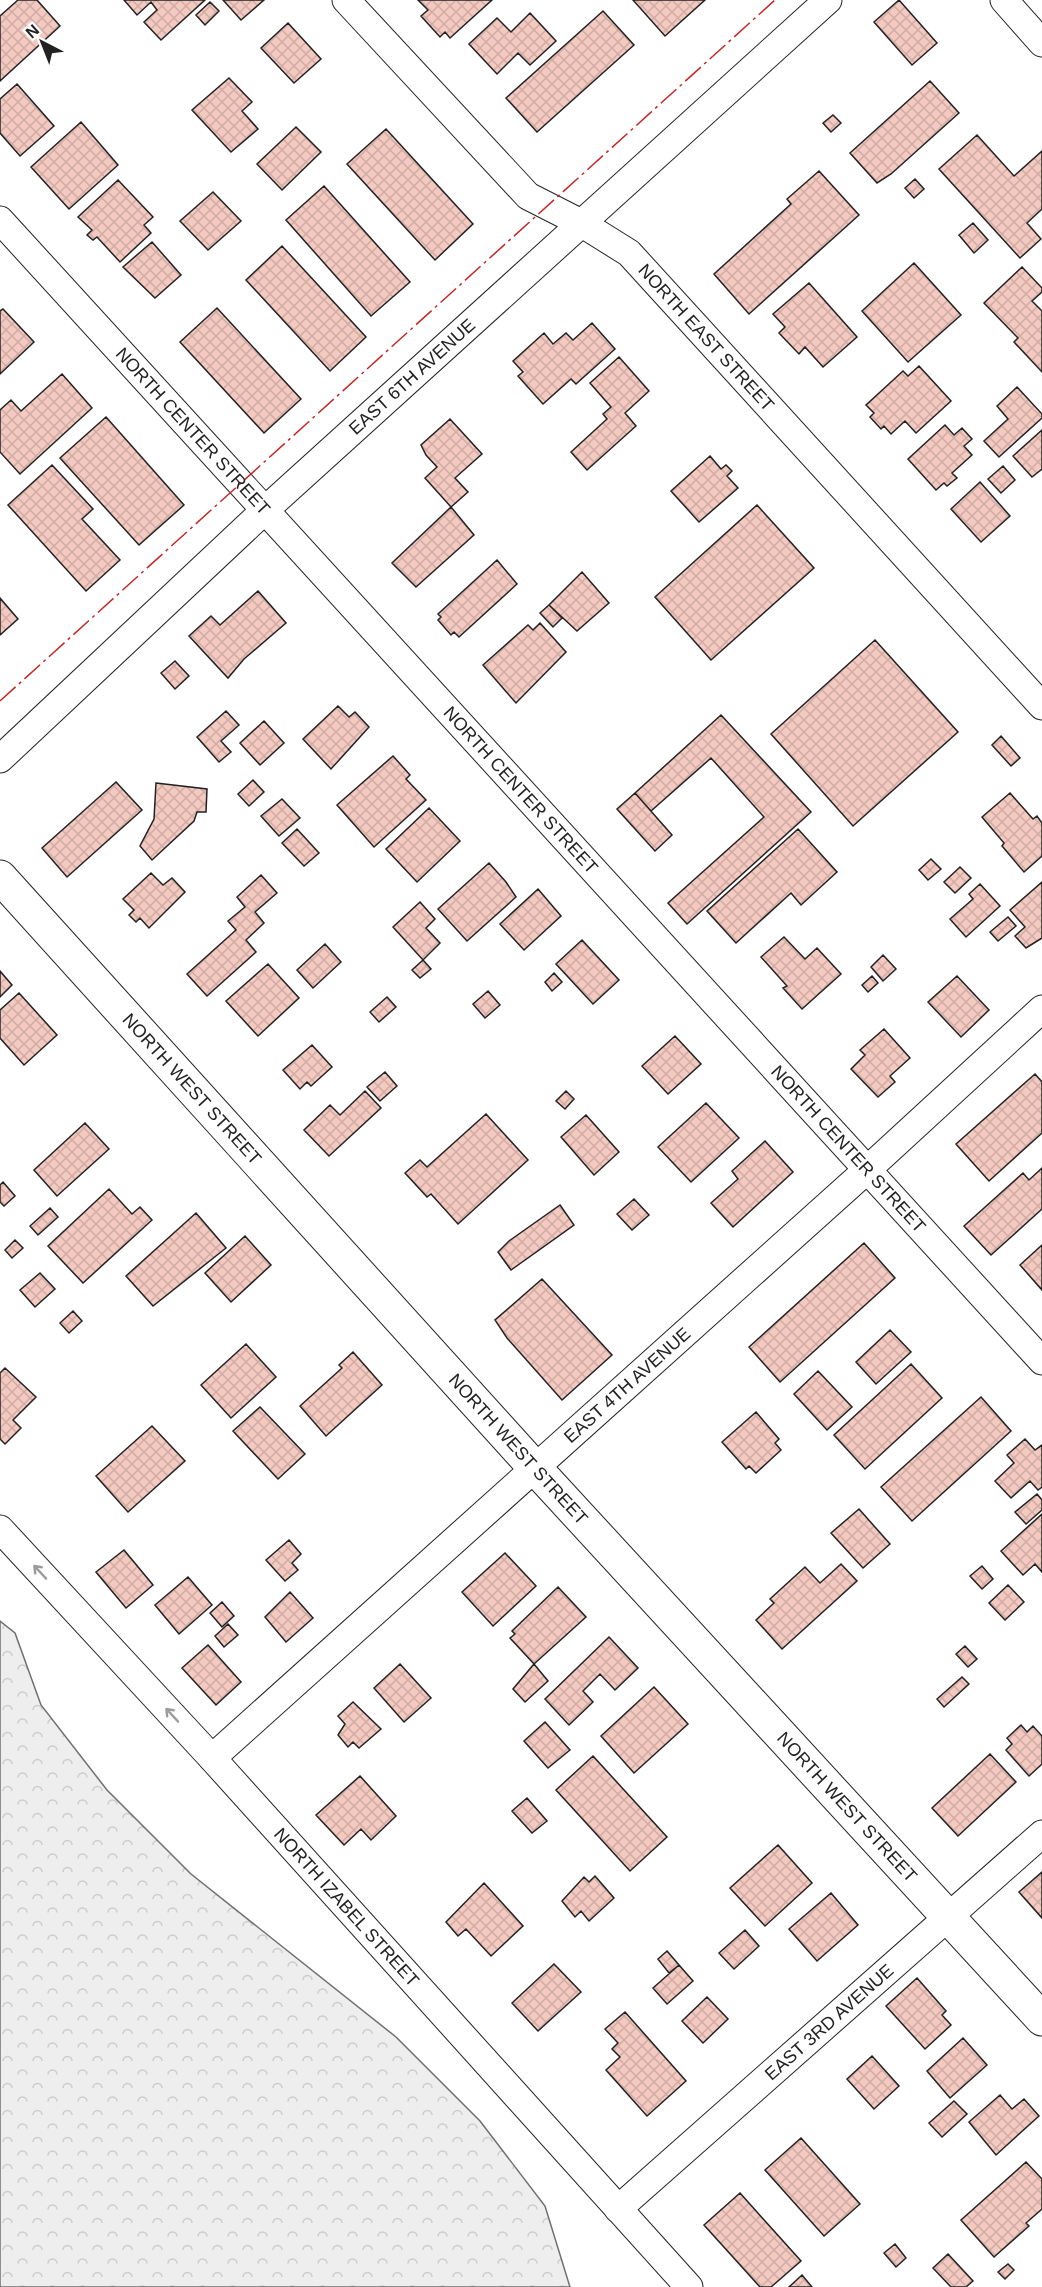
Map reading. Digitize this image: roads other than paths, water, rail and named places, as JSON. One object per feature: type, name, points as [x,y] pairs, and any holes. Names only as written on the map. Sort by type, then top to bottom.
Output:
[{"type":"street","name":"NORTH EAST STREET","points":[[346,0],[528,196],[581,223],[629,253],[1042,706]]},
{"type":"street","name":"EAST 6TH AVENUE","points":[[0,759],[264,511],[828,0]]},
{"type":"street","points":[[1004,0],[1042,43]]},
{"type":"street","name":"NORTH CENTER STREET","points":[[0,220],[1042,1361]]},
{"type":"street","name":"NORTH WEST STREET","points":[[0,877],[535,1468],[1042,2019]]},
{"type":"street","name":"EAST 4TH AVENUE","points":[[212,1758],[868,1169],[1042,1009]]},
{"type":"street","name":"NORTH IZABEL STREET","points":[[0,1529],[212,1758],[689,2287]]},
{"type":"street","name":"EAST 3RD AVENUE","points":[[618,2209],[1042,1834]]}]
